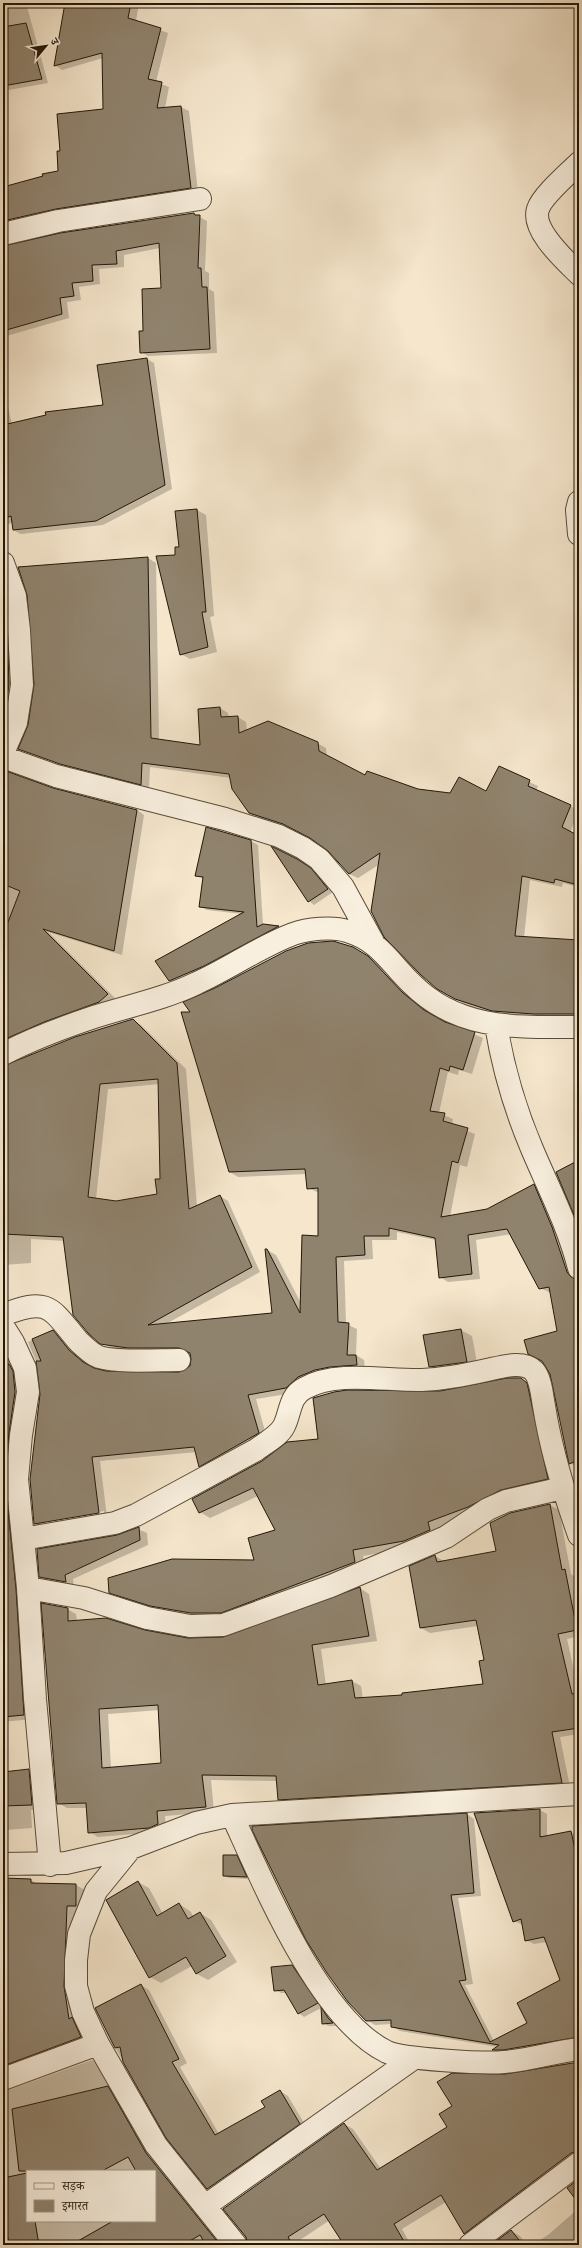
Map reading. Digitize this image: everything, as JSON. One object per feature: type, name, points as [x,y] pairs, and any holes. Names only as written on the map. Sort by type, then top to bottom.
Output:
[{"type":"street","points":[[579,163],[553,189],[538,208],[536,219],[555,251],[579,274]]},
{"type":"street","points":[[3,234],[58,221],[200,199]]},
{"type":"street","points":[[579,502],[577,510],[579,534]]},
{"type":"street","points":[[3,563],[15,596],[20,630],[22,685],[16,723],[3,753]]},
{"type":"street","points":[[3,757],[56,776],[225,819],[279,836],[303,848],[319,859],[344,887],[373,942],[424,996],[465,1016],[496,1025],[579,1027]]},
{"type":"street","points":[[3,1054],[88,1019],[142,1004],[197,984],[253,952],[295,934],[324,929],[346,930],[373,942]]},
{"type":"street","points":[[496,1025],[505,1073],[531,1147],[565,1221],[579,1268]]},
{"type":"street","points":[[3,1315],[30,1307],[39,1306],[50,1309],[62,1319],[86,1349],[98,1356],[179,1360]]},
{"type":"street","points":[[3,1326],[13,1342],[25,1368],[28,1392],[21,1436],[17,1479],[28,1588],[35,1699],[50,1865]]},
{"type":"street","points":[[23,1539],[115,1523],[162,1501],[256,1450],[273,1438],[284,1427],[292,1399],[304,1388],[322,1380],[372,1378],[421,1380],[454,1378],[510,1365],[527,1367],[535,1372],[541,1388],[548,1430],[571,1499],[579,1535]]},
{"type":"street","points":[[28,1588],[84,1598],[147,1618],[190,1626],[223,1625],[331,1586],[446,1537],[488,1509],[506,1501],[571,1499]]},
{"type":"street","points":[[3,1864],[50,1865],[66,1863],[131,1848],[196,1823],[232,1815],[579,1794]]},
{"type":"street","points":[[232,1815],[271,1900],[303,1958],[338,2012],[361,2035],[388,2052],[414,2058],[504,2062],[579,2049]]},
{"type":"street","points":[[131,1848],[96,1891],[79,1934],[76,1960],[76,1986],[83,2012],[98,2044],[156,2145],[236,2245]]},
{"type":"street","points":[[3,2079],[98,2044]]},
{"type":"street","points":[[205,2206],[414,2058]]},
{"type":"street","points":[[470,2245],[579,2163]]},
{"type":"building","points":[[65,3],[131,3],[128,18],[161,28],[148,79],[162,82],[157,108],[181,106],[191,188],[56,209],[3,221],[3,187],[43,176],[42,174],[58,171],[57,151],[60,151],[57,114],[103,109],[102,53],[54,66]]},
{"type":"building","points":[[26,23],[42,79],[3,86],[3,27]]},
{"type":"building","points":[[194,213],[195,215],[200,215],[198,268],[201,268],[202,287],[207,287],[210,349],[140,353],[139,331],[143,331],[142,289],[161,288],[159,243],[116,251],[117,264],[92,265],[93,281],[72,283],[74,296],[60,298],[62,314],[3,331],[3,246],[60,233]]},
{"type":"building","points":[[147,358],[165,485],[96,521],[13,530],[11,516],[3,519],[3,425],[46,415],[45,412],[103,405],[97,365]]},
{"type":"building","points":[[197,509],[206,612],[202,612],[208,647],[180,655],[156,556],[175,555],[175,547],[179,547],[175,511]]},
{"type":"building","points":[[148,557],[151,738],[200,745],[198,709],[220,707],[221,717],[238,716],[239,733],[268,721],[318,742],[319,751],[365,775],[367,771],[418,789],[450,793],[459,777],[486,791],[499,766],[530,780],[528,786],[571,805],[562,827],[579,836],[579,863],[574,884],[555,879],[554,883],[522,876],[515,936],[579,940],[578,1014],[534,1014],[492,1011],[455,999],[437,989],[421,975],[384,937],[371,911],[380,853],[349,874],[328,851],[310,838],[283,824],[249,813],[232,789],[229,774],[142,763],[141,785],[60,764],[18,749],[28,725],[34,684],[27,595],[18,567]]},
{"type":"building","points":[[3,622],[5,622],[7,631],[9,684],[3,722]]},
{"type":"building","points":[[3,770],[53,788],[137,810],[114,951],[43,929],[108,994],[99,1002],[44,1022],[3,1040],[3,935],[20,891],[3,884]]},
{"type":"building","points":[[206,827],[251,840],[257,927],[263,924],[279,926],[204,966],[169,981],[155,961],[244,912],[199,907],[203,877],[195,876]]},
{"type":"building","points":[[271,846],[311,868],[328,889],[308,902]]},
{"type":"building","points":[[333,941],[353,947],[368,956],[403,993],[424,1010],[445,1022],[475,1032],[463,1070],[450,1066],[449,1071],[440,1068],[430,1111],[445,1113],[443,1121],[468,1128],[458,1163],[452,1161],[441,1217],[487,1209],[534,1184],[552,1227],[567,1272],[571,1277],[579,1280],[579,1460],[569,1464],[550,1374],[542,1361],[528,1354],[524,1340],[557,1331],[549,1287],[539,1289],[507,1229],[468,1235],[472,1274],[439,1278],[435,1238],[389,1228],[389,1236],[364,1236],[365,1255],[336,1257],[338,1322],[349,1323],[347,1355],[356,1355],[357,1365],[330,1367],[315,1370],[298,1377],[286,1388],[248,1395],[259,1433],[199,1467],[194,1447],[92,1457],[99,1513],[34,1524],[30,1479],[40,1394],[36,1361],[41,1361],[32,1339],[53,1330],[69,1350],[83,1362],[94,1368],[106,1371],[179,1372],[190,1366],[191,1359],[190,1353],[179,1348],[128,1348],[100,1344],[88,1333],[73,1315],[63,1237],[3,1234],[3,1066],[75,1037],[133,1019],[177,1063],[189,1209],[220,1195],[252,1267],[148,1325],[272,1313],[265,1249],[267,1249],[300,1313],[302,1235],[318,1236],[318,1188],[307,1189],[305,1169],[229,1172],[181,1012],[190,1012],[183,1002],[215,988],[286,951],[308,943]],"holes":[[[158,1079],[160,1179],[155,1179],[157,1194],[116,1201],[88,1197],[100,1084]]]},
{"type":"building","points":[[579,1160],[579,1227],[556,1172]]},
{"type":"building","points":[[461,1329],[467,1362],[429,1367],[423,1335]]},
{"type":"building","points":[[3,1364],[9,1364],[13,1371],[15,1392],[9,1433],[5,1480],[16,1589],[24,1715],[3,1717]]},
{"type":"building","points":[[507,1378],[521,1378],[527,1383],[548,1479],[501,1490],[468,1507],[428,1522],[430,1530],[404,1541],[353,1550],[355,1562],[221,1613],[191,1613],[150,1606],[109,1593],[108,1578],[172,1559],[254,1560],[248,1538],[275,1530],[253,1488],[199,1513],[192,1499],[262,1461],[287,1442],[318,1439],[313,1398],[347,1390],[440,1391]]},
{"type":"building","points":[[550,1504],[562,1570],[565,1569],[577,1630],[558,1634],[572,1694],[579,1693],[579,1728],[552,1732],[562,1783],[278,1800],[276,1776],[202,1775],[206,1807],[157,1811],[158,1824],[149,1828],[88,1833],[86,1803],[57,1804],[41,1603],[68,1608],[68,1621],[106,1618],[145,1630],[188,1638],[223,1637],[360,1587],[369,1636],[312,1645],[318,1685],[352,1680],[355,1698],[402,1695],[402,1693],[483,1684],[479,1661],[484,1660],[476,1620],[420,1628],[409,1566],[435,1555],[437,1562],[496,1551],[490,1523],[510,1513]],"holes":[[[158,1705],[161,1763],[102,1768],[99,1709]]]},
{"type":"building","points":[[139,1527],[140,1540],[65,1575],[66,1582],[39,1577],[37,1549],[117,1535]]},
{"type":"building","points":[[29,1769],[32,1805],[3,1806],[3,1772]]},
{"type":"building","points":[[540,1809],[540,1837],[571,1831],[578,1863],[579,2037],[503,2050],[492,2050],[499,2045],[391,2027],[391,2020],[366,2021],[348,2002],[306,1940],[252,1830],[252,1826],[467,1813],[474,1893],[451,1895],[466,1980],[459,1981],[490,2042],[527,2023],[517,2003],[560,1980],[544,1937],[525,1941],[521,1919],[513,1922],[474,1813]]},
{"type":"building","points":[[223,1855],[237,1855],[247,1877],[223,1876]]},
{"type":"building","points":[[3,1878],[31,1879],[31,1883],[76,1884],[76,1906],[67,1906],[64,1986],[69,2019],[72,2017],[81,2037],[3,2066],[3,2011],[5,2010],[3,1980]]},
{"type":"building","points":[[138,1881],[157,1916],[179,1903],[188,1919],[200,1912],[226,1956],[196,1974],[186,1957],[149,1978],[106,1900]]},
{"type":"building","points":[[292,1965],[318,2003],[298,2014],[284,1990],[274,1991],[271,1967]]},
{"type":"building","points":[[141,1984],[179,2059],[172,2062],[215,2135],[265,2107],[261,2101],[280,2090],[300,2124],[207,2189],[166,2138],[123,2062],[120,2047],[115,2048],[95,2008]]},
{"type":"building","points":[[321,2007],[328,2018],[333,2023],[322,2024]]},
{"type":"building","points":[[579,2062],[579,2151],[571,2153],[464,2234],[441,2195],[394,2224],[406,2245],[344,2245],[324,2214],[288,2237],[293,2245],[248,2245],[246,2237],[223,2209],[344,2123],[377,2170],[447,2127],[439,2114],[452,2106],[437,2082],[452,2073],[505,2074]]},
{"type":"building","points":[[108,2086],[146,2153],[220,2245],[206,2245],[200,2235],[183,2245],[71,2245],[111,2222],[156,2222],[156,2170],[135,2170],[128,2157],[104,2170],[19,2171],[12,2109]]},
{"type":"building","points":[[26,2173],[26,2222],[35,2222],[39,2245],[9,2245],[5,2220],[3,2220],[3,2178]]},
{"type":"building","points":[[579,2179],[579,2204],[567,2188]]},
{"type":"building","points":[[511,2230],[523,2245],[491,2245]]}]
